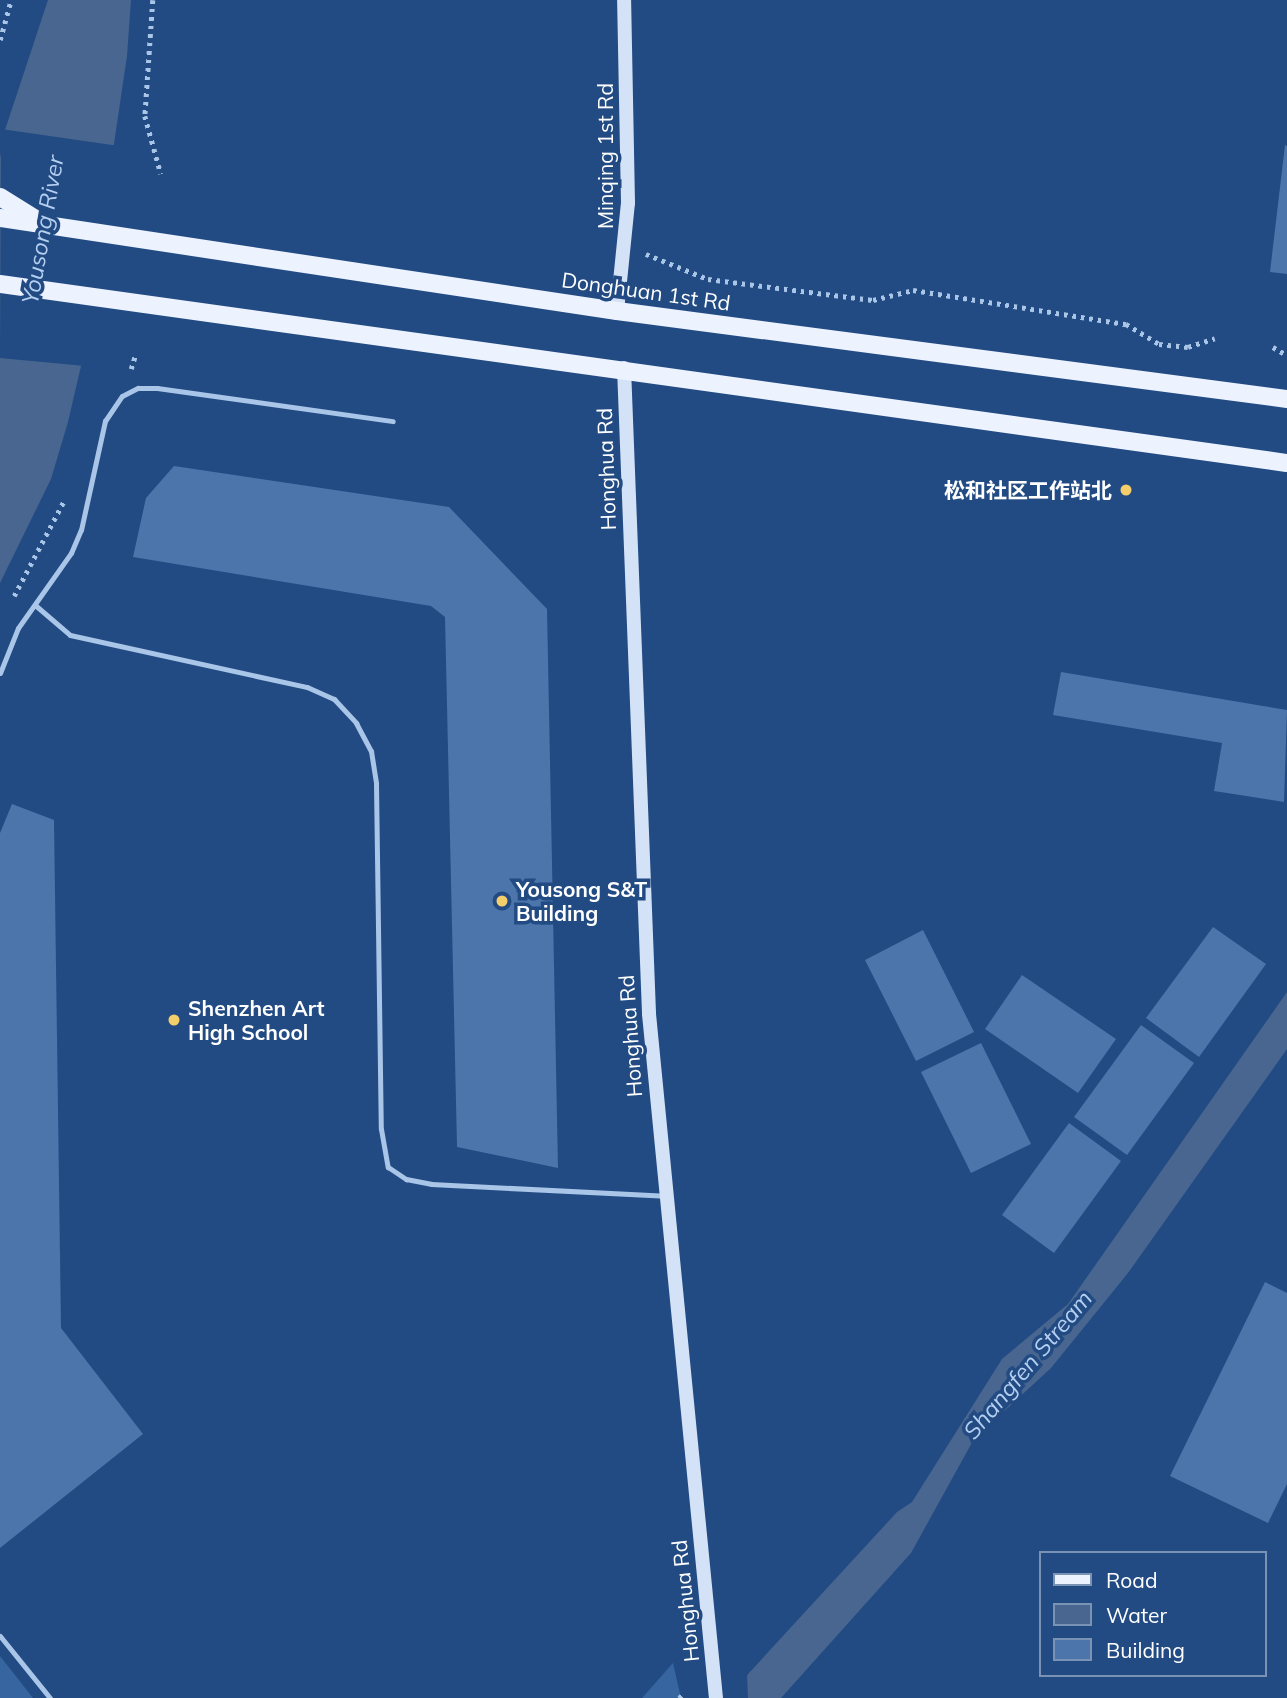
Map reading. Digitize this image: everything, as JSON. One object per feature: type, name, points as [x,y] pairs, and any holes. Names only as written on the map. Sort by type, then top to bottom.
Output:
[{"type":"main road","points":[[0,197],[46,225]]},
{"type":"main road","name":"Donghuan 1st Rd","points":[[0,218],[617,311],[1287,399]]},
{"type":"main road","points":[[0,284],[120,298],[624,368],[1287,463]]},
{"type":"main road","points":[[0,292],[29,289]]},
{"type":"street","name":"Minqing 1st Rd","points":[[617,311],[628,203],[624,0]]},
{"type":"street","name":"Honghua Rd","points":[[624,368],[641,879],[665,1196],[716,1698]]},
{"type":"lane","points":[[0,673],[18,628],[71,554],[81,530],[105,421],[130,392],[157,388],[394,421]]},
{"type":"lane","points":[[35,605],[70,635],[307,687],[334,699],[355,723],[371,751],[376,784],[381,1129],[388,1167],[406,1179],[431,1184],[665,1196]]},
{"type":"lane","points":[[0,1636],[50,1698]]},
{"type":"path","points":[[0,40],[12,0]]},
{"type":"path","points":[[153,0],[145,116],[161,174]]},
{"type":"path","points":[[653,255],[708,279],[873,300],[913,290],[1126,324],[1159,344],[1188,347],[1215,338]]},
{"type":"path","points":[[1273,347],[1287,355]]},
{"type":"path","points":[[128,374],[135,356]]},
{"type":"path","points":[[10,605],[68,494]]},
{"type":"path","points":[[679,1698],[685,1692]]},
{"type":"shaded area","points":[[0,1656],[33,1698],[0,1698]]},
{"type":"shaded area","points":[[673,1663],[681,1698],[642,1698]]},
{"type":"water","name":"Yousong River","points":[[48,0],[131,0],[127,56],[81,366],[68,422],[51,479],[0,583],[0,158],[5,130]]},
{"type":"water","name":"Shangfen Stream","points":[[1287,992],[1287,1049],[1128,1273],[1051,1368],[974,1439],[911,1553],[781,1698],[726,1698],[897,1512],[912,1502],[1002,1359],[1068,1304]]},
{"type":"pier","points":[[1,129],[119,146],[85,366],[0,358]]},
{"type":"pier","points":[[747,1673],[748,1698],[722,1698]]},
{"type":"building","points":[[1285,145],[1287,146],[1287,274],[1270,272]]},
{"type":"building","name":"Yousong S&T Building","points":[[174,466],[449,507],[547,609],[558,1168],[457,1147],[445,617],[431,606],[133,557],[146,498]]},
{"type":"building","points":[[1061,672],[1287,710],[1284,802],[1214,791],[1222,743],[1053,715]]},
{"type":"building","points":[[12,804],[54,820],[61,1328],[143,1434],[0,1548],[0,833]]},
{"type":"building","points":[[1213,927],[1266,964],[1199,1057],[1146,1018]]},
{"type":"building","points":[[923,930],[974,1032],[916,1061],[865,960]]},
{"type":"building","points":[[1022,975],[1116,1039],[1078,1093],[985,1029]]},
{"type":"building","points":[[1141,1025],[1194,1063],[1127,1155],[1074,1117]]},
{"type":"building","points":[[981,1043],[1031,1144],[971,1173],[921,1072]]},
{"type":"building","points":[[1069,1123],[1121,1161],[1054,1253],[1002,1215]]},
{"type":"building","points":[[1265,1282],[1287,1293],[1287,1484],[1268,1523],[1170,1476]]},
{"type":"place","name":"松和社区工作站北","points":[[1126,490]]},
{"type":"place","name":"Yousong S&T Building","points":[[502,901]]},
{"type":"place","name":"Shenzhen Art High School","points":[[174,1020]]}]
